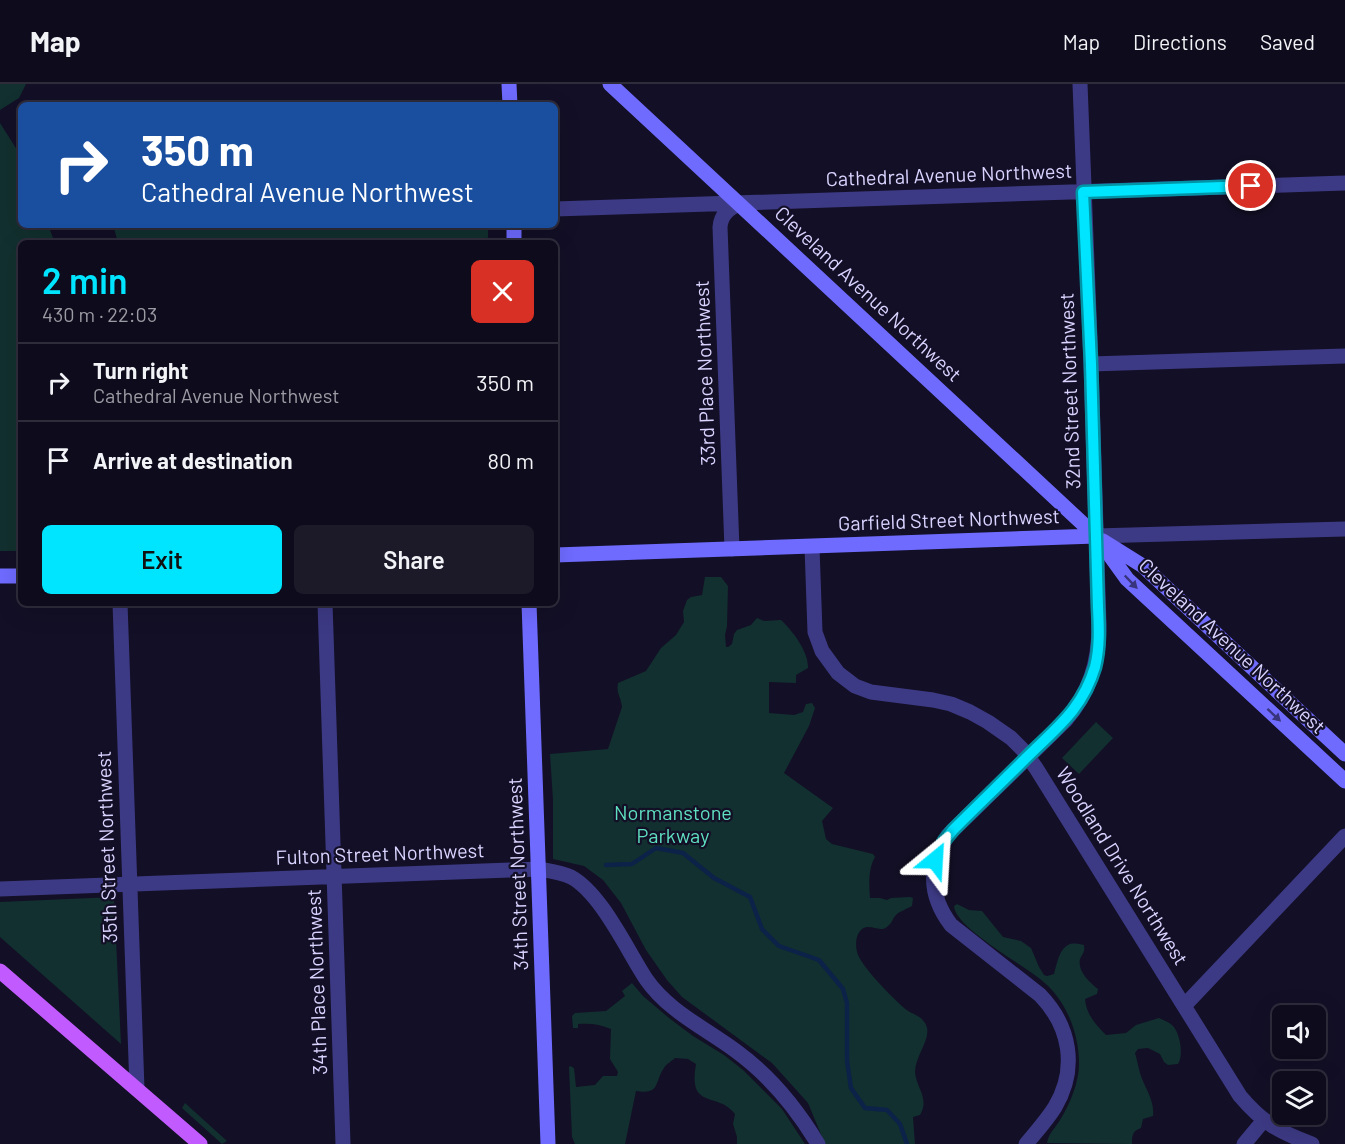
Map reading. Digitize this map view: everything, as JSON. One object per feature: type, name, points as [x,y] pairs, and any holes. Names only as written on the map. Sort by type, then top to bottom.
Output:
[{"type":"main road","points":[[509,84],[510,102]]},
{"type":"main road","name":"Cleveland Avenue Northwest","points":[[610,84],[1096,536],[1143,566],[1345,754]]},
{"type":"main road","name":"Cleveland Avenue Northwest","points":[[1096,536],[1127,579],[1345,781]]},
{"type":"main road","name":"Garfield Street Northwest","points":[[558,555],[1096,536]]},
{"type":"main road","points":[[0,576],[18,576]]},
{"type":"main road","name":"34th Street Northwest","points":[[529,606],[548,1144]]},
{"type":"main road","points":[[1245,689],[1259,674]]},
{"type":"main road","points":[[0,971],[200,1144]]},
{"type":"street","name":"32nd Street Northwest","points":[[1026,1144],[1051,1114],[1062,1094],[1068,1069],[1066,1037],[1050,1005],[951,925],[935,894],[933,873],[938,854],[948,835],[1065,721],[1075,708],[1095,666],[1099,635],[1080,84]]},
{"type":"street","name":"Cathedral Avenue Northwest","points":[[558,209],[1345,183]]},
{"type":"street","name":"33rd Place Northwest","points":[[732,549],[720,227],[726,213],[739,204]]},
{"type":"street","points":[[1091,364],[1345,356]]},
{"type":"street","name":"Garfield Street Northwest","points":[[1096,536],[1345,529]]},
{"type":"street","name":"Woodland Drive Northwest","points":[[812,547],[816,637],[825,656],[838,673],[855,686],[871,692],[933,700],[964,709],[1000,729],[1016,743],[1036,768],[1246,1103],[1264,1120],[1286,1134],[1312,1144]]},
{"type":"street","name":"35th Street Northwest","points":[[120,606],[137,1089]]},
{"type":"street","name":"34th Place Northwest","points":[[325,606],[343,1144]]},
{"type":"street","points":[[1184,1006],[1345,836]]},
{"type":"street","name":"Fulton Street Northwest","points":[[0,889],[539,869],[557,872],[585,888],[604,910],[654,991],[762,1072],[795,1110],[818,1144]]},
{"type":"street","points":[[1244,1144],[1264,1120]]},
{"type":"green space","points":[[0,84],[26,84],[19,98],[0,110]]},
{"type":"green space","points":[[0,123],[18,151],[18,228],[49,228],[54,240],[18,240],[18,551],[0,551]]},
{"type":"green space","points":[[114,228],[488,228],[486,240],[117,239]]},
{"type":"green space","name":"Normanstone Parkway","points":[[705,577],[721,577],[728,586],[726,647],[732,644],[737,630],[751,625],[757,618],[764,621],[781,620],[799,642],[806,655],[808,668],[796,675],[796,683],[769,682],[769,713],[794,715],[803,712],[806,704],[812,703],[815,708],[809,726],[784,773],[833,808],[822,821],[826,839],[832,844],[873,854],[875,857],[870,872],[870,898],[887,900],[913,898],[912,906],[895,916],[885,928],[865,927],[862,929],[858,934],[856,945],[861,961],[872,975],[906,1010],[923,1020],[927,1028],[915,1072],[924,1103],[920,1115],[913,1117],[915,1144],[825,1144],[808,1103],[772,1063],[682,997],[667,980],[646,950],[621,903],[603,880],[584,866],[553,859],[550,754],[608,749],[622,707],[618,683],[646,671],[661,648],[676,635],[684,622],[683,611],[687,600],[702,595]]},
{"type":"green space","points":[[1096,722],[1113,738],[1079,774],[1062,758]]},
{"type":"green space","points":[[114,897],[121,1044],[0,937],[0,902]]},
{"type":"green space","points":[[957,904],[969,910],[982,911],[1003,937],[1021,941],[1031,948],[1039,967],[1047,976],[1054,974],[1059,957],[1066,946],[1084,945],[1080,968],[1098,989],[1097,994],[1085,999],[1087,1010],[1106,1035],[1126,1033],[1136,1025],[1159,1018],[1175,1028],[1181,1050],[1178,1064],[1168,1065],[1160,1054],[1148,1048],[1138,1049],[1135,1053],[1151,1099],[1153,1116],[1143,1119],[1141,1128],[1133,1134],[1132,1144],[1047,1143],[1067,1107],[1077,1078],[1079,1064],[1077,1042],[1071,1021],[1061,1002],[1047,985],[966,926],[954,906]]},
{"type":"green space","points":[[632,983],[643,996],[669,1018],[743,1070],[782,1109],[805,1144],[737,1144],[733,1124],[735,1114],[726,1106],[698,1092],[695,1082],[696,1064],[688,1059],[675,1058],[665,1067],[653,1089],[644,1092],[636,1091],[625,1144],[575,1144],[572,1137],[569,1067],[574,1068],[576,1087],[595,1085],[603,1076],[617,1076],[618,1072],[610,1059],[611,1029],[587,1024],[578,1024],[578,1028],[573,1028],[572,1016],[575,1013],[606,1011],[625,996],[622,991]]},
{"type":"green space","points":[[185,1103],[227,1141],[222,1144],[182,1108]]},
{"type":"waterway","points":[[606,865],[632,864],[656,848],[683,853],[714,878],[750,897],[762,929],[779,946],[819,960],[843,989],[847,1003],[847,1061],[851,1088],[865,1108],[887,1110],[900,1124],[907,1144]]},
{"type":"route","points":[[935,860],[944,841],[953,830],[1065,721],[1080,702],[1092,675],[1096,659],[1099,644],[1098,607],[1083,192],[1251,186]]}]
